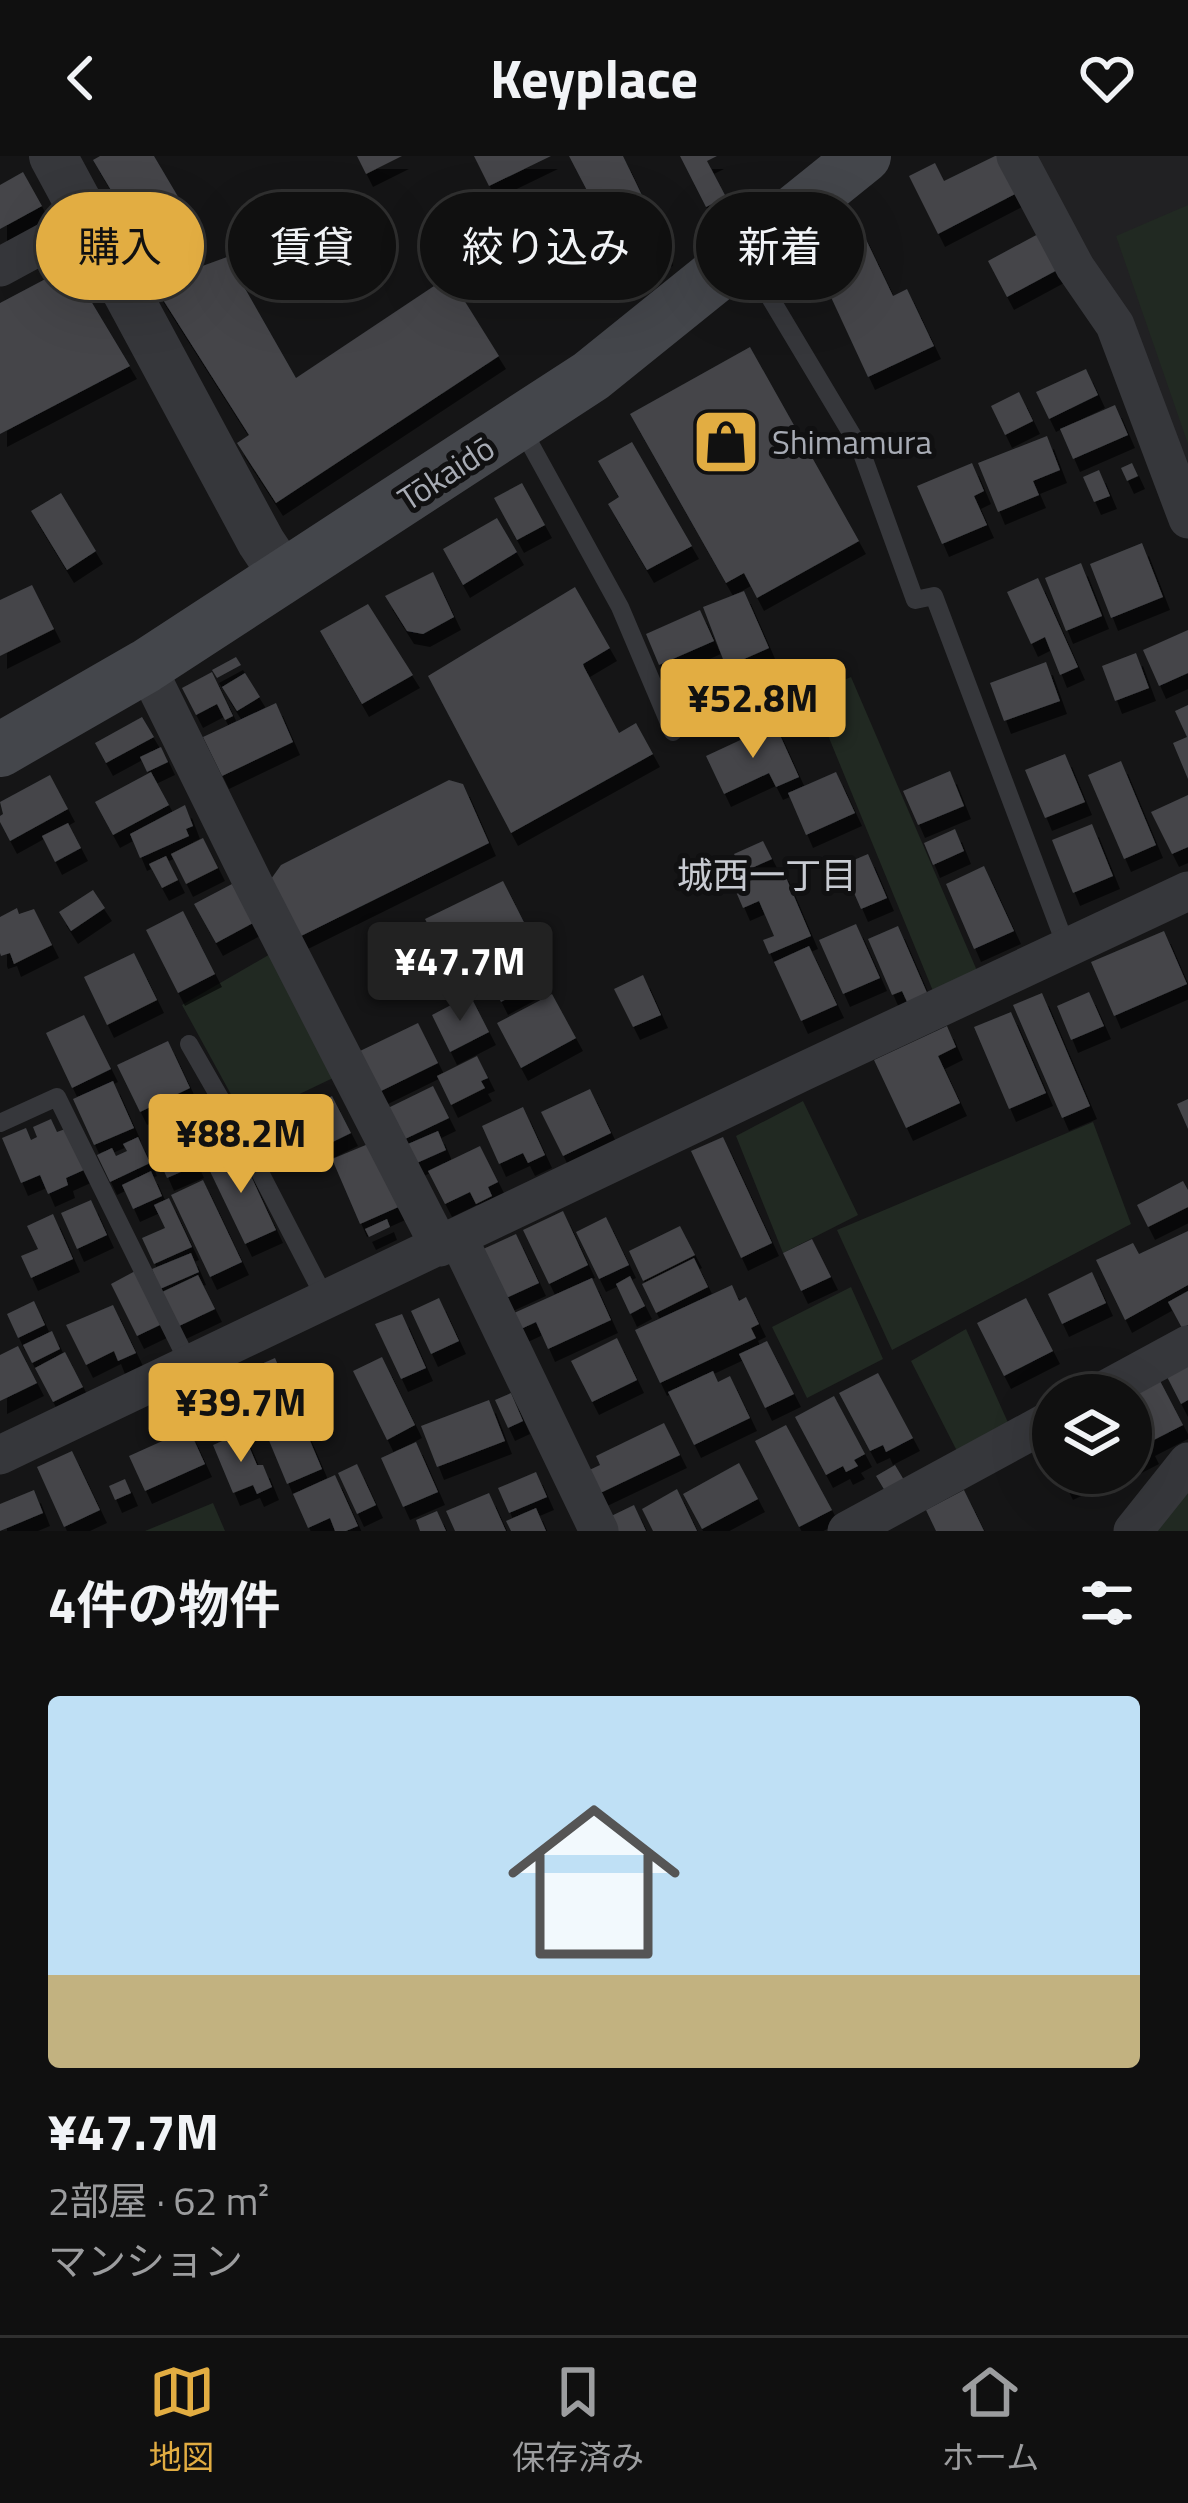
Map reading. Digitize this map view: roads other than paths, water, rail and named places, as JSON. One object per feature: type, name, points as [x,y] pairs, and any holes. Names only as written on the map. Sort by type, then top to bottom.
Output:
[{"type":"main road","name":"Tōkaidō","points":[[820,192],[864,156]]},
{"type":"main road","name":"Tōkaidō","points":[[0,750],[146,666],[520,425],[696,293]]},
{"type":"street","points":[[52,156],[72,192]]},
{"type":"street","points":[[1016,156],[1076,267],[1115,325],[1188,519]]},
{"type":"street","points":[[0,268],[36,248]]},
{"type":"street","points":[[130,300],[285,578]]},
{"type":"street","points":[[146,666],[256,889],[449,1242],[599,1531]]},
{"type":"street","points":[[0,1455],[1066,946],[1184,904]]},
{"type":"street","points":[[1135,1374],[1188,1345]]},
{"type":"street","points":[[847,1531],[1032,1430]]},
{"type":"street","points":[[1133,1531],[1188,1462]]},
{"type":"lane","points":[[771,300],[860,448],[915,600],[934,596],[1066,946]]},
{"type":"lane","points":[[520,425],[620,607],[674,732]]},
{"type":"lane","points":[[189,1044],[326,1300]]},
{"type":"lane","points":[[0,1123],[57,1097],[189,1364]]},
{"type":"place","name":"Shimamura","points":[[726,442]]},
{"type":"district","name":"城西一丁目","points":[[767,874]]}]
